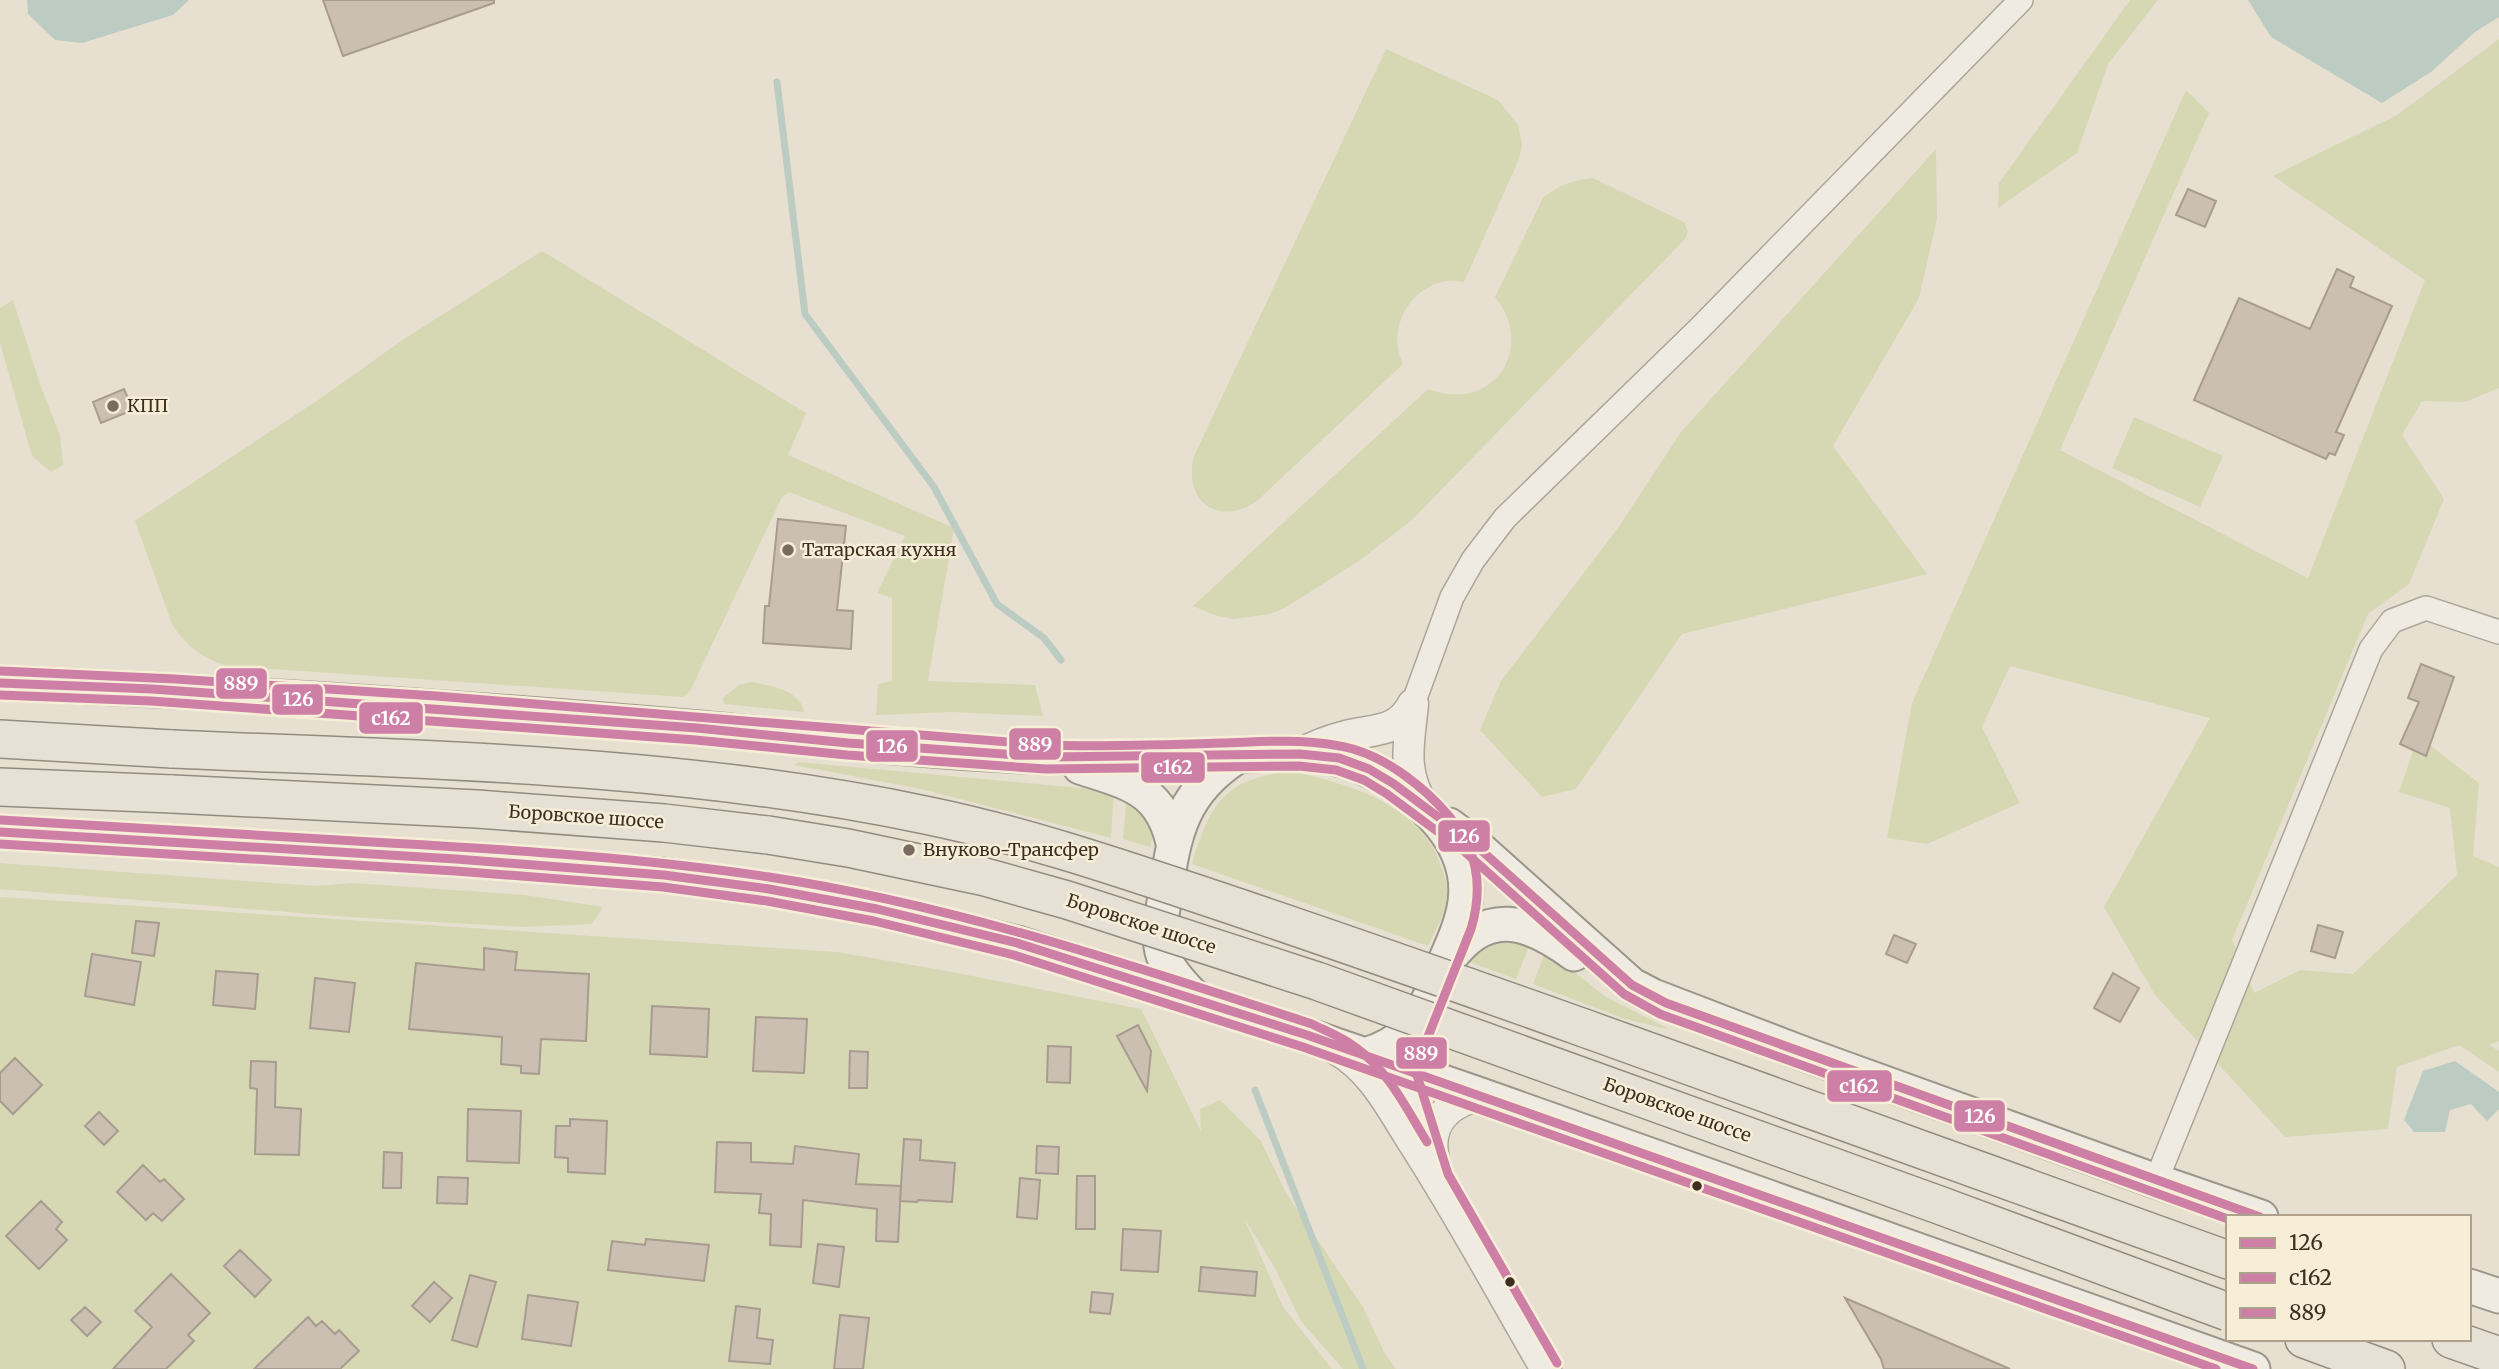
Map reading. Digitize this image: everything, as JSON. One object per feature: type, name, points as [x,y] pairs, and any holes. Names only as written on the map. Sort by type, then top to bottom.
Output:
[{"type":"main road","points":[[0,683],[152,689],[697,728],[848,743],[1052,757],[1300,754],[1339,758],[1359,765],[1388,781],[1473,843],[1642,991]]},
{"type":"main road","points":[[0,739],[635,772],[826,797],[967,825],[1106,864],[1347,943],[2226,1259]]},
{"type":"main road","points":[[1201,1003],[1167,963],[1161,944],[1161,921],[1173,843],[1185,809],[1200,787],[1214,773],[1238,756]]},
{"type":"main road","points":[[1052,757],[1140,789],[1162,812],[1173,843]]},
{"type":"main road","name":"Боровское шоссе","points":[[0,787],[477,809],[664,823],[768,835],[848,848],[996,879],[1317,981],[2226,1311]]},
{"type":"main road","points":[[1364,1055],[1389,1047],[1423,1012],[1465,906],[1465,878],[1453,840],[1427,809]]},
{"type":"main road","points":[[0,832],[456,859],[726,882],[877,909],[1017,943],[1307,1035],[2253,1369]]},
{"type":"main road","points":[[1442,969],[1460,945],[1477,932],[1499,924],[1540,931],[1608,978],[1666,1003],[2255,1215]]},
{"type":"main road","points":[[2471,1287],[2499,1296]]},
{"type":"main road","points":[[2309,1341],[2386,1369]]},
{"type":"main road","points":[[2457,1341],[2499,1356]]},
{"type":"street","points":[[1427,809],[1413,787],[1408,765],[1413,705],[1452,597],[1473,561],[1505,518],[1700,328],[2021,0]]},
{"type":"street","points":[[2156,1181],[2371,649],[2392,621],[2426,608],[2499,632]]},
{"type":"street","points":[[1300,754],[1343,737],[1388,729],[1402,720],[1413,705]]},
{"type":"street","points":[[1423,1012],[1402,1068],[1437,1179]]},
{"type":"street","points":[[1307,1035],[1352,1059],[1371,1077],[1437,1179],[1546,1369]]},
{"type":"street","points":[[1437,1179],[1432,1143],[1434,1126],[1461,1101],[1481,1095]]},
{"type":"green space","points":[[2130,0],[2158,0],[2108,64],[2077,153],[1998,208],[1999,183]]},
{"type":"green space","points":[[2499,39],[2499,388],[2465,402],[2422,401],[2402,435],[2444,499],[2409,584],[2368,614],[2232,940],[2254,993],[2300,970],[2353,974],[2457,875],[2450,808],[2399,792],[2418,736],[2479,783],[2473,856],[2499,867],[2499,1041],[2489,1045],[2499,1051],[2499,1072],[2459,1045],[2397,1067],[2388,1129],[2285,1137],[2155,995],[2104,907],[2210,718],[2010,666],[1982,727],[2020,803],[1927,844],[1887,838],[1912,703],[2186,90],[2209,113],[2060,450],[2308,578],[2425,280],[2273,176],[2397,115]]},
{"type":"green space","points":[[1386,49],[1498,100],[1518,125],[1522,145],[1519,159],[1464,282],[1448,281],[1433,285],[1409,304],[1398,333],[1398,349],[1403,364],[1257,501],[1243,509],[1229,512],[1217,510],[1199,497],[1194,486],[1194,456]]},
{"type":"green space","points":[[1936,149],[1937,219],[1919,298],[1833,446],[1927,574],[1682,634],[1576,789],[1542,797],[1480,730],[1501,681],[1618,528],[1681,432]]},
{"type":"green space","points":[[1593,178],[1684,222],[1688,232],[1685,239],[1412,520],[1360,560],[1285,608],[1270,614],[1234,619],[1217,616],[1193,606],[1428,389],[1451,394],[1471,392],[1488,385],[1501,372],[1509,356],[1511,337],[1507,317],[1495,297],[1543,198],[1566,184]]},
{"type":"green space","points":[[542,251],[806,413],[788,455],[954,528],[928,681],[1035,685],[1043,716],[952,712],[876,715],[878,684],[892,681],[892,598],[877,593],[905,536],[789,492],[782,497],[690,691],[683,697],[227,666],[211,660],[189,645],[172,624],[135,521],[318,400],[404,339]]},
{"type":"green space","points":[[13,300],[41,387],[60,435],[63,465],[51,472],[32,456],[0,343],[0,308]]},
{"type":"green space","points":[[2134,417],[2223,456],[2200,507],[2112,468]]},
{"type":"green space","points":[[751,682],[775,687],[791,694],[797,698],[804,712],[724,704],[723,698],[739,685]]},
{"type":"green space","points":[[799,762],[1114,791],[1111,838],[921,789],[794,765]]},
{"type":"green space","points":[[1290,771],[1335,782],[1381,800],[1419,828],[1433,847],[1447,889],[1445,909],[1428,946],[1192,864],[1205,825],[1223,798],[1249,781]]},
{"type":"green space","points":[[1127,793],[1155,827],[1150,847],[1123,839]]},
{"type":"green space","points":[[0,863],[315,886],[353,883],[525,895],[603,907],[592,924],[522,927],[350,917],[0,889]]},
{"type":"green space","points":[[0,897],[837,952],[1141,1009],[1201,1131],[1200,1109],[1220,1100],[1261,1141],[1286,1193],[1363,1307],[1385,1354],[1396,1369],[1343,1369],[1301,1321],[1275,1268],[1244,1218],[1283,1307],[1332,1369],[0,1369]]},
{"type":"green space","points":[[1532,939],[1516,979],[1467,961],[1480,943]]},
{"type":"green space","points":[[1545,952],[1554,956],[1606,997],[1671,1030],[1625,1019],[1533,984]]},
{"type":"shaded area","points":[[27,0],[189,0],[173,15],[82,43],[55,40],[28,14]]},
{"type":"shaded area","points":[[2248,0],[2499,0],[2499,17],[2475,32],[2431,72],[2382,103],[2271,37]]},
{"type":"shaded area","points":[[2455,1061],[2499,1092],[2499,1109],[2487,1121],[2471,1104],[2450,1110],[2445,1132],[2414,1132],[2404,1120],[2423,1071]]},
{"type":"building","points":[[323,0],[494,0],[494,3],[343,56]]},
{"type":"building","points":[[2188,189],[2216,201],[2205,227],[2176,215]]},
{"type":"building","points":[[2337,269],[2354,277],[2350,287],[2392,306],[2336,432],[2344,435],[2335,455],[2329,453],[2326,459],[2194,400],[2239,298],[2310,329]]},
{"type":"building","name":"КПП","points":[[124,389],[133,410],[101,423],[93,402]]},
{"type":"building","points":[[778,519],[846,526],[837,610],[853,611],[851,649],[763,643],[765,606],[769,606]]},
{"type":"building","points":[[2421,664],[2454,677],[2426,756],[2400,744],[2419,702],[2408,698]]},
{"type":"building","points":[[136,921],[159,923],[154,956],[132,953]]},
{"type":"building","points":[[2318,925],[2343,932],[2335,958],[2311,951]]},
{"type":"building","points":[[1894,935],[1916,944],[1907,963],[1886,954]]},
{"type":"building","points":[[484,948],[517,952],[515,970],[589,974],[586,1041],[541,1039],[539,1074],[521,1073],[521,1066],[501,1064],[502,1037],[409,1029],[416,963],[484,970]]},
{"type":"building","points":[[92,954],[141,962],[134,1005],[85,996]]},
{"type":"building","points":[[216,971],[258,974],[255,1009],[213,1005]]},
{"type":"building","points":[[2113,973],[2139,988],[2120,1022],[2094,1008]]},
{"type":"building","points":[[315,978],[355,983],[349,1032],[310,1028]]},
{"type":"building","points":[[652,1006],[709,1009],[707,1057],[650,1054]]},
{"type":"building","points":[[756,1017],[807,1019],[804,1073],[753,1071]]},
{"type":"building","points":[[1138,1025],[1151,1051],[1147,1091],[1117,1036]]},
{"type":"building","points":[[1048,1046],[1071,1047],[1070,1083],[1047,1082]]},
{"type":"building","points":[[850,1051],[868,1052],[867,1088],[849,1088]]},
{"type":"building","points":[[15,1058],[42,1085],[13,1114],[0,1101],[0,1073]]},
{"type":"building","points":[[251,1061],[276,1062],[275,1107],[301,1109],[299,1155],[255,1154],[257,1089],[250,1088]]},
{"type":"building","points":[[468,1109],[521,1111],[519,1163],[467,1161]]},
{"type":"building","points":[[99,1112],[118,1131],[104,1145],[85,1126]]},
{"type":"building","points":[[570,1119],[607,1121],[605,1174],[568,1172],[568,1158],[555,1157],[556,1126],[570,1126]]},
{"type":"building","points":[[904,1139],[921,1140],[920,1160],[955,1163],[952,1202],[900,1201]]},
{"type":"building","points":[[717,1142],[751,1143],[751,1162],[793,1164],[795,1146],[859,1154],[856,1184],[901,1186],[898,1242],[876,1241],[877,1209],[803,1200],[801,1247],[770,1245],[771,1214],[759,1213],[761,1194],[715,1192]]},
{"type":"building","points":[[1037,1146],[1059,1147],[1058,1174],[1036,1173]]},
{"type":"building","points":[[384,1152],[402,1153],[401,1188],[383,1188]]},
{"type":"building","points":[[143,1165],[160,1182],[164,1179],[184,1199],[162,1221],[153,1213],[146,1220],[117,1192]]},
{"type":"building","points":[[1077,1176],[1095,1176],[1095,1229],[1076,1229]]},
{"type":"building","points":[[438,1177],[468,1178],[467,1204],[437,1203]]},
{"type":"building","points":[[1020,1178],[1040,1180],[1037,1219],[1017,1217]]},
{"type":"building","points":[[41,1201],[62,1222],[56,1229],[67,1240],[39,1269],[6,1236]]},
{"type":"building","points":[[1123,1229],[1161,1231],[1158,1272],[1121,1270]]},
{"type":"building","points":[[646,1239],[709,1245],[704,1281],[608,1270],[612,1241],[645,1245]]},
{"type":"building","points":[[818,1244],[844,1247],[839,1287],[813,1283]]},
{"type":"building","points":[[240,1250],[271,1280],[255,1297],[224,1266]]},
{"type":"building","points":[[1201,1267],[1257,1272],[1255,1296],[1199,1291]]},
{"type":"building","points":[[171,1274],[210,1313],[188,1335],[194,1341],[166,1369],[113,1369],[152,1327],[135,1311]]},
{"type":"building","points":[[470,1275],[496,1282],[477,1347],[452,1340]]},
{"type":"building","points":[[434,1282],[452,1298],[430,1322],[412,1306]]},
{"type":"building","points":[[1092,1292],[1113,1294],[1110,1314],[1090,1312]]},
{"type":"building","points":[[528,1295],[578,1302],[571,1346],[522,1339]]},
{"type":"building","points":[[1845,1298],[2010,1369],[1884,1369],[1881,1359]]},
{"type":"building","points":[[736,1306],[760,1309],[757,1338],[773,1340],[770,1364],[729,1361]]},
{"type":"building","points":[[85,1307],[101,1322],[87,1336],[71,1320]]},
{"type":"building","points":[[840,1315],[869,1318],[863,1369],[834,1369]]},
{"type":"building","points":[[308,1317],[316,1326],[322,1321],[335,1334],[339,1330],[359,1351],[340,1369],[254,1369]]},
{"type":"waterway","points":[[777,82],[805,314],[934,487],[997,604],[1044,638],[1061,660]]},
{"type":"waterway","points":[[1255,1090],[1363,1369]]},
{"type":"transit line","name":"889","points":[[1,671],[436,696],[1045,745],[1132,746],[1270,741],[1337,745],[1366,754],[1405,775],[1428,794],[1458,828],[1471,854],[1477,883],[1471,929],[1415,1069],[1448,1174],[1557,1363]]},
{"type":"transit line","name":"126","points":[[0,683],[152,689],[697,728],[848,743],[1047,757],[1300,754],[1339,758],[1369,769],[1394,784],[1473,843],[1632,985],[1666,1003],[2254,1215]]},
{"type":"transit line","name":"с162","points":[[0,695],[151,701],[696,740],[847,755],[1046,769],[1299,766],[1336,770],[1364,780],[1387,794],[1465,852],[1624,994],[1660,1014],[2226,1218]]},
{"type":"transit line","name":"889","points":[[1,820],[627,860],[769,877],[907,904],[1043,939],[1312,1024],[1350,1043],[1367,1056],[1396,1090],[1427,1142]]},
{"type":"transit line","name":"126","points":[[0,832],[456,859],[664,875],[769,889],[877,909],[1017,943],[1307,1035],[2253,1369]]},
{"type":"transit line","name":"с162","points":[[0,844],[455,871],[663,887],[767,901],[874,921],[1014,955],[1303,1047],[2216,1369]]},
{"type":"place","name":"КПП","points":[[113,406]]},
{"type":"place","name":"Татарская кухня","points":[[788,550]]},
{"type":"place","name":"Внуково-Трансфер","points":[[909,850]]}]
